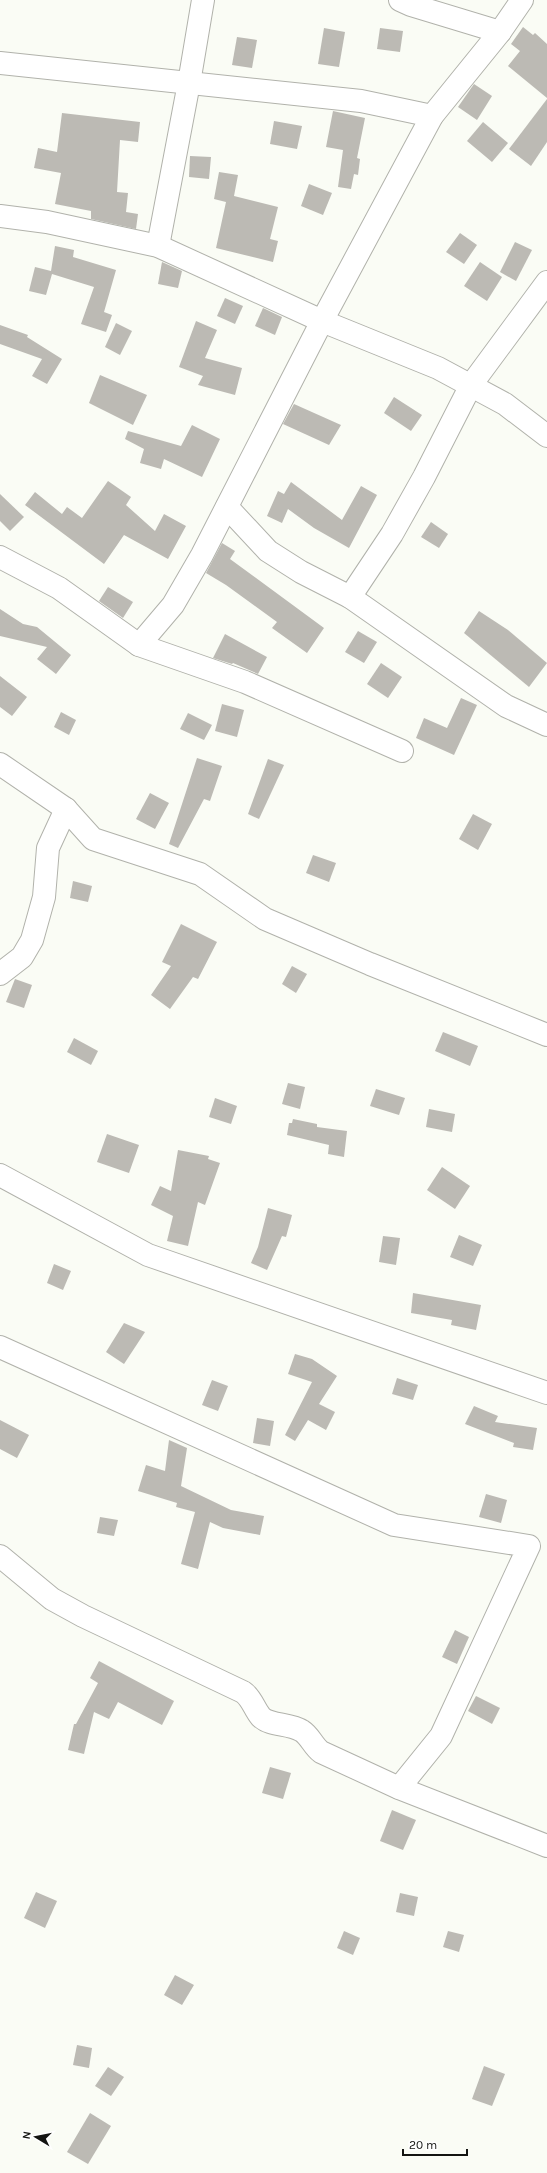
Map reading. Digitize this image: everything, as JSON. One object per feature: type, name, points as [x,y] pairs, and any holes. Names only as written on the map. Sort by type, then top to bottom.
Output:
[{"type":"street","points":[[158,246],[203,0]]},
{"type":"street","points":[[400,0],[411,5],[500,32]]},
{"type":"street","points":[[139,645],[173,605],[227,507],[322,321],[432,116],[500,32],[522,0]]},
{"type":"street","points":[[0,63],[361,101],[432,116]]},
{"type":"street","points":[[0,216],[47,222],[158,246],[322,321],[414,357],[471,385],[505,404],[547,436]]},
{"type":"street","points":[[350,596],[392,534],[420,484],[471,385],[547,282]]},
{"type":"street","points":[[227,507],[268,551],[301,572],[350,596],[506,706],[547,725]]},
{"type":"street","points":[[0,557],[59,588],[139,645],[245,682],[402,751]]},
{"type":"street","points":[[0,764],[66,809],[93,839],[200,874],[265,919],[370,964],[547,1035]]},
{"type":"street","points":[[0,974],[22,957],[32,940],[44,897],[48,848],[66,809]]},
{"type":"street","points":[[0,1175],[148,1255],[547,1392]]},
{"type":"street","points":[[0,1347],[394,1525],[529,1546],[441,1736],[399,1788]]},
{"type":"street","points":[[0,1556],[52,1599],[83,1616],[243,1692],[249,1696],[261,1717],[268,1721],[286,1724],[303,1732],[315,1748],[321,1752],[399,1788],[547,1846]]},
{"type":"building","points":[[523,27],[533,35],[535,33],[547,44],[547,98],[508,66],[520,51],[511,44]]},
{"type":"building","points":[[324,28],[345,32],[339,67],[318,64]]},
{"type":"building","points":[[380,28],[403,31],[400,52],[377,49]]},
{"type":"building","points":[[237,37],[257,40],[252,68],[232,65]]},
{"type":"building","points":[[474,84],[492,96],[477,120],[458,107]]},
{"type":"building","points":[[547,99],[547,142],[531,166],[509,149]]},
{"type":"building","points":[[333,111],[365,118],[357,158],[360,159],[358,175],[354,174],[351,189],[338,187],[343,150],[326,147]]},
{"type":"building","points":[[62,113],[140,122],[138,142],[120,140],[117,192],[128,193],[126,212],[138,214],[136,229],[91,219],[91,211],[55,204],[61,173],[34,168],[38,148],[57,152]]},
{"type":"building","points":[[274,121],[302,126],[297,149],[270,144]]},
{"type":"building","points":[[483,122],[508,143],[492,162],[467,141]]},
{"type":"building","points":[[190,156],[211,157],[209,179],[189,177]]},
{"type":"building","points":[[219,172],[238,175],[234,196],[278,207],[270,239],[278,241],[273,262],[216,248],[226,202],[214,199]]},
{"type":"building","points":[[309,184],[332,193],[323,215],[301,206]]},
{"type":"building","points":[[460,233],[477,245],[464,264],[446,252]]},
{"type":"building","points":[[515,242],[532,250],[516,281],[500,272]]},
{"type":"building","points":[[55,246],[74,250],[73,257],[116,270],[104,312],[112,315],[106,332],[81,324],[94,287],[52,274],[46,295],[29,291],[35,267],[51,271]]},
{"type":"building","points":[[162,262],[182,271],[178,288],[158,284]]},
{"type":"building","points":[[480,262],[502,277],[487,301],[464,286]]},
{"type":"building","points":[[225,298],[243,306],[235,324],[217,316]]},
{"type":"building","points":[[263,308],[282,317],[275,335],[255,326]]},
{"type":"building","points":[[196,321],[217,330],[205,358],[242,368],[235,395],[198,385],[203,376],[179,367]]},
{"type":"building","points":[[116,323],[132,331],[120,355],[105,347]]},
{"type":"building","points":[[0,325],[28,335],[27,337],[62,359],[47,384],[32,376],[42,359],[0,344]]},
{"type":"building","points":[[100,375],[147,395],[133,425],[89,403]]},
{"type":"building","points":[[394,397],[422,415],[411,431],[384,413]]},
{"type":"building","points":[[294,404],[341,425],[329,445],[283,424]]},
{"type":"building","points":[[192,425],[220,439],[202,477],[164,459],[161,469],[140,463],[144,449],[125,439],[128,431],[181,446]]},
{"type":"building","points":[[108,481],[131,497],[126,505],[155,531],[164,514],[186,526],[168,559],[124,535],[104,564],[25,505],[35,492],[62,514],[67,507],[82,518]]},
{"type":"building","points":[[291,482],[342,520],[361,486],[377,495],[349,548],[314,528],[288,509],[282,523],[267,516],[278,491],[284,494]]},
{"type":"building","points":[[0,494],[24,517],[10,531],[0,521]]},
{"type":"building","points":[[431,522],[448,534],[439,548],[421,537]]},
{"type":"building","points":[[222,543],[235,551],[230,559],[324,628],[307,653],[272,628],[277,622],[226,585],[206,573]]},
{"type":"building","points":[[108,587],[133,602],[123,618],[99,601]]},
{"type":"building","points":[[0,609],[23,624],[37,627],[71,655],[56,674],[37,659],[47,647],[0,636]]},
{"type":"building","points":[[479,611],[508,630],[547,663],[529,687],[464,633]]},
{"type":"building","points":[[358,631],[377,642],[364,663],[345,652]]},
{"type":"building","points":[[225,634],[267,657],[258,674],[233,663],[232,664],[213,658]]},
{"type":"building","points":[[381,663],[402,677],[388,698],[367,684]]},
{"type":"building","points":[[0,676],[27,697],[12,716],[0,707]]},
{"type":"building","points":[[461,698],[477,705],[454,755],[416,738],[424,718],[447,728]]},
{"type":"building","points":[[222,704],[244,710],[237,737],[215,731]]},
{"type":"building","points":[[61,712],[76,720],[69,735],[54,727]]},
{"type":"building","points":[[188,713],[212,725],[204,740],[180,729]]},
{"type":"building","points":[[197,758],[222,766],[210,801],[204,799],[178,848],[169,844]]},
{"type":"building","points":[[268,759],[284,765],[259,819],[248,814]]},
{"type":"building","points":[[150,793],[169,803],[155,829],[136,819]]},
{"type":"building","points":[[473,814],[492,824],[478,850],[459,839]]},
{"type":"building","points":[[313,855],[336,863],[329,882],[306,873]]},
{"type":"building","points":[[73,881],[92,886],[88,902],[70,898]]},
{"type":"building","points":[[181,924],[217,942],[198,979],[193,977],[170,1009],[151,995],[171,966],[162,962]]},
{"type":"building","points":[[292,966],[307,974],[296,993],[282,984]]},
{"type":"building","points":[[15,979],[32,985],[24,1008],[6,1002]]},
{"type":"building","points":[[443,1032],[478,1046],[470,1066],[435,1051]]},
{"type":"building","points":[[74,1038],[98,1051],[91,1065],[67,1052]]},
{"type":"building","points":[[288,1083],[305,1087],[300,1109],[282,1104]]},
{"type":"building","points":[[376,1089],[405,1098],[399,1115],[370,1106]]},
{"type":"building","points":[[215,1098],[237,1106],[231,1124],[209,1117]]},
{"type":"building","points":[[429,1109],[455,1114],[452,1132],[426,1127]]},
{"type":"building","points":[[293,1119],[317,1124],[317,1127],[347,1131],[344,1157],[328,1154],[329,1145],[287,1135],[289,1123],[292,1123]]},
{"type":"building","points":[[107,1134],[139,1145],[129,1173],[97,1162]]},
{"type":"building","points":[[178,1150],[209,1156],[208,1159],[220,1163],[205,1205],[198,1202],[188,1246],[167,1241],[173,1216],[151,1205],[160,1186],[171,1191]]},
{"type":"building","points":[[442,1167],[470,1186],[455,1209],[427,1190]]},
{"type":"building","points":[[268,1208],[292,1215],[286,1237],[282,1236],[267,1270],[251,1263],[258,1247]]},
{"type":"building","points":[[459,1235],[482,1245],[473,1266],[450,1257]]},
{"type":"building","points":[[383,1236],[400,1238],[396,1265],[379,1262]]},
{"type":"building","points":[[54,1264],[71,1271],[63,1290],[47,1283]]},
{"type":"building","points":[[413,1293],[481,1305],[476,1330],[451,1325],[452,1320],[411,1313]]},
{"type":"building","points":[[124,1323],[145,1332],[124,1364],[106,1352]]},
{"type":"building","points":[[295,1354],[312,1359],[337,1376],[319,1404],[335,1412],[326,1430],[308,1420],[295,1441],[285,1435],[312,1382],[288,1374]]},
{"type":"building","points":[[397,1378],[418,1385],[413,1400],[392,1394]]},
{"type":"building","points":[[212,1380],[228,1386],[218,1411],[202,1405]]},
{"type":"building","points":[[474,1406],[498,1416],[495,1422],[537,1428],[533,1450],[513,1447],[514,1443],[465,1424]]},
{"type":"building","points":[[257,1418],[274,1421],[270,1446],[253,1443]]},
{"type":"building","points":[[0,1420],[29,1435],[17,1458],[0,1449]]},
{"type":"building","points":[[169,1440],[187,1448],[181,1486],[231,1510],[264,1516],[260,1535],[223,1528],[210,1522],[198,1569],[181,1564],[195,1512],[176,1507],[177,1503],[138,1491],[146,1465],[165,1471]]},
{"type":"building","points":[[486,1494],[507,1500],[501,1523],[479,1517]]},
{"type":"building","points":[[100,1517],[118,1520],[114,1536],[97,1533]]},
{"type":"building","points":[[455,1630],[469,1637],[457,1664],[442,1657]]},
{"type":"building","points":[[99,1661],[174,1701],[162,1725],[118,1702],[109,1719],[94,1712],[84,1754],[68,1750],[74,1724],[76,1724],[98,1683],[90,1678]]},
{"type":"building","points":[[476,1696],[500,1708],[492,1724],[468,1711]]},
{"type":"building","points":[[270,1767],[291,1773],[283,1799],[262,1793]]},
{"type":"building","points":[[392,1810],[416,1820],[403,1850],[380,1841]]},
{"type":"building","points":[[36,1892],[57,1901],[45,1928],[24,1918]]},
{"type":"building","points":[[400,1893],[418,1897],[414,1916],[396,1912]]},
{"type":"building","points":[[344,1931],[360,1938],[353,1955],[337,1948]]},
{"type":"building","points":[[448,1931],[464,1935],[459,1952],[443,1947]]},
{"type":"building","points":[[175,1975],[194,1985],[182,2005],[164,1995]]},
{"type":"building","points":[[77,2045],[92,2048],[89,2068],[73,2065]]},
{"type":"building","points":[[484,2066],[505,2074],[492,2106],[472,2099]]},
{"type":"building","points":[[108,2067],[124,2077],[111,2096],[95,2086]]},
{"type":"building","points":[[90,2113],[111,2126],[88,2164],[67,2152]]}]
